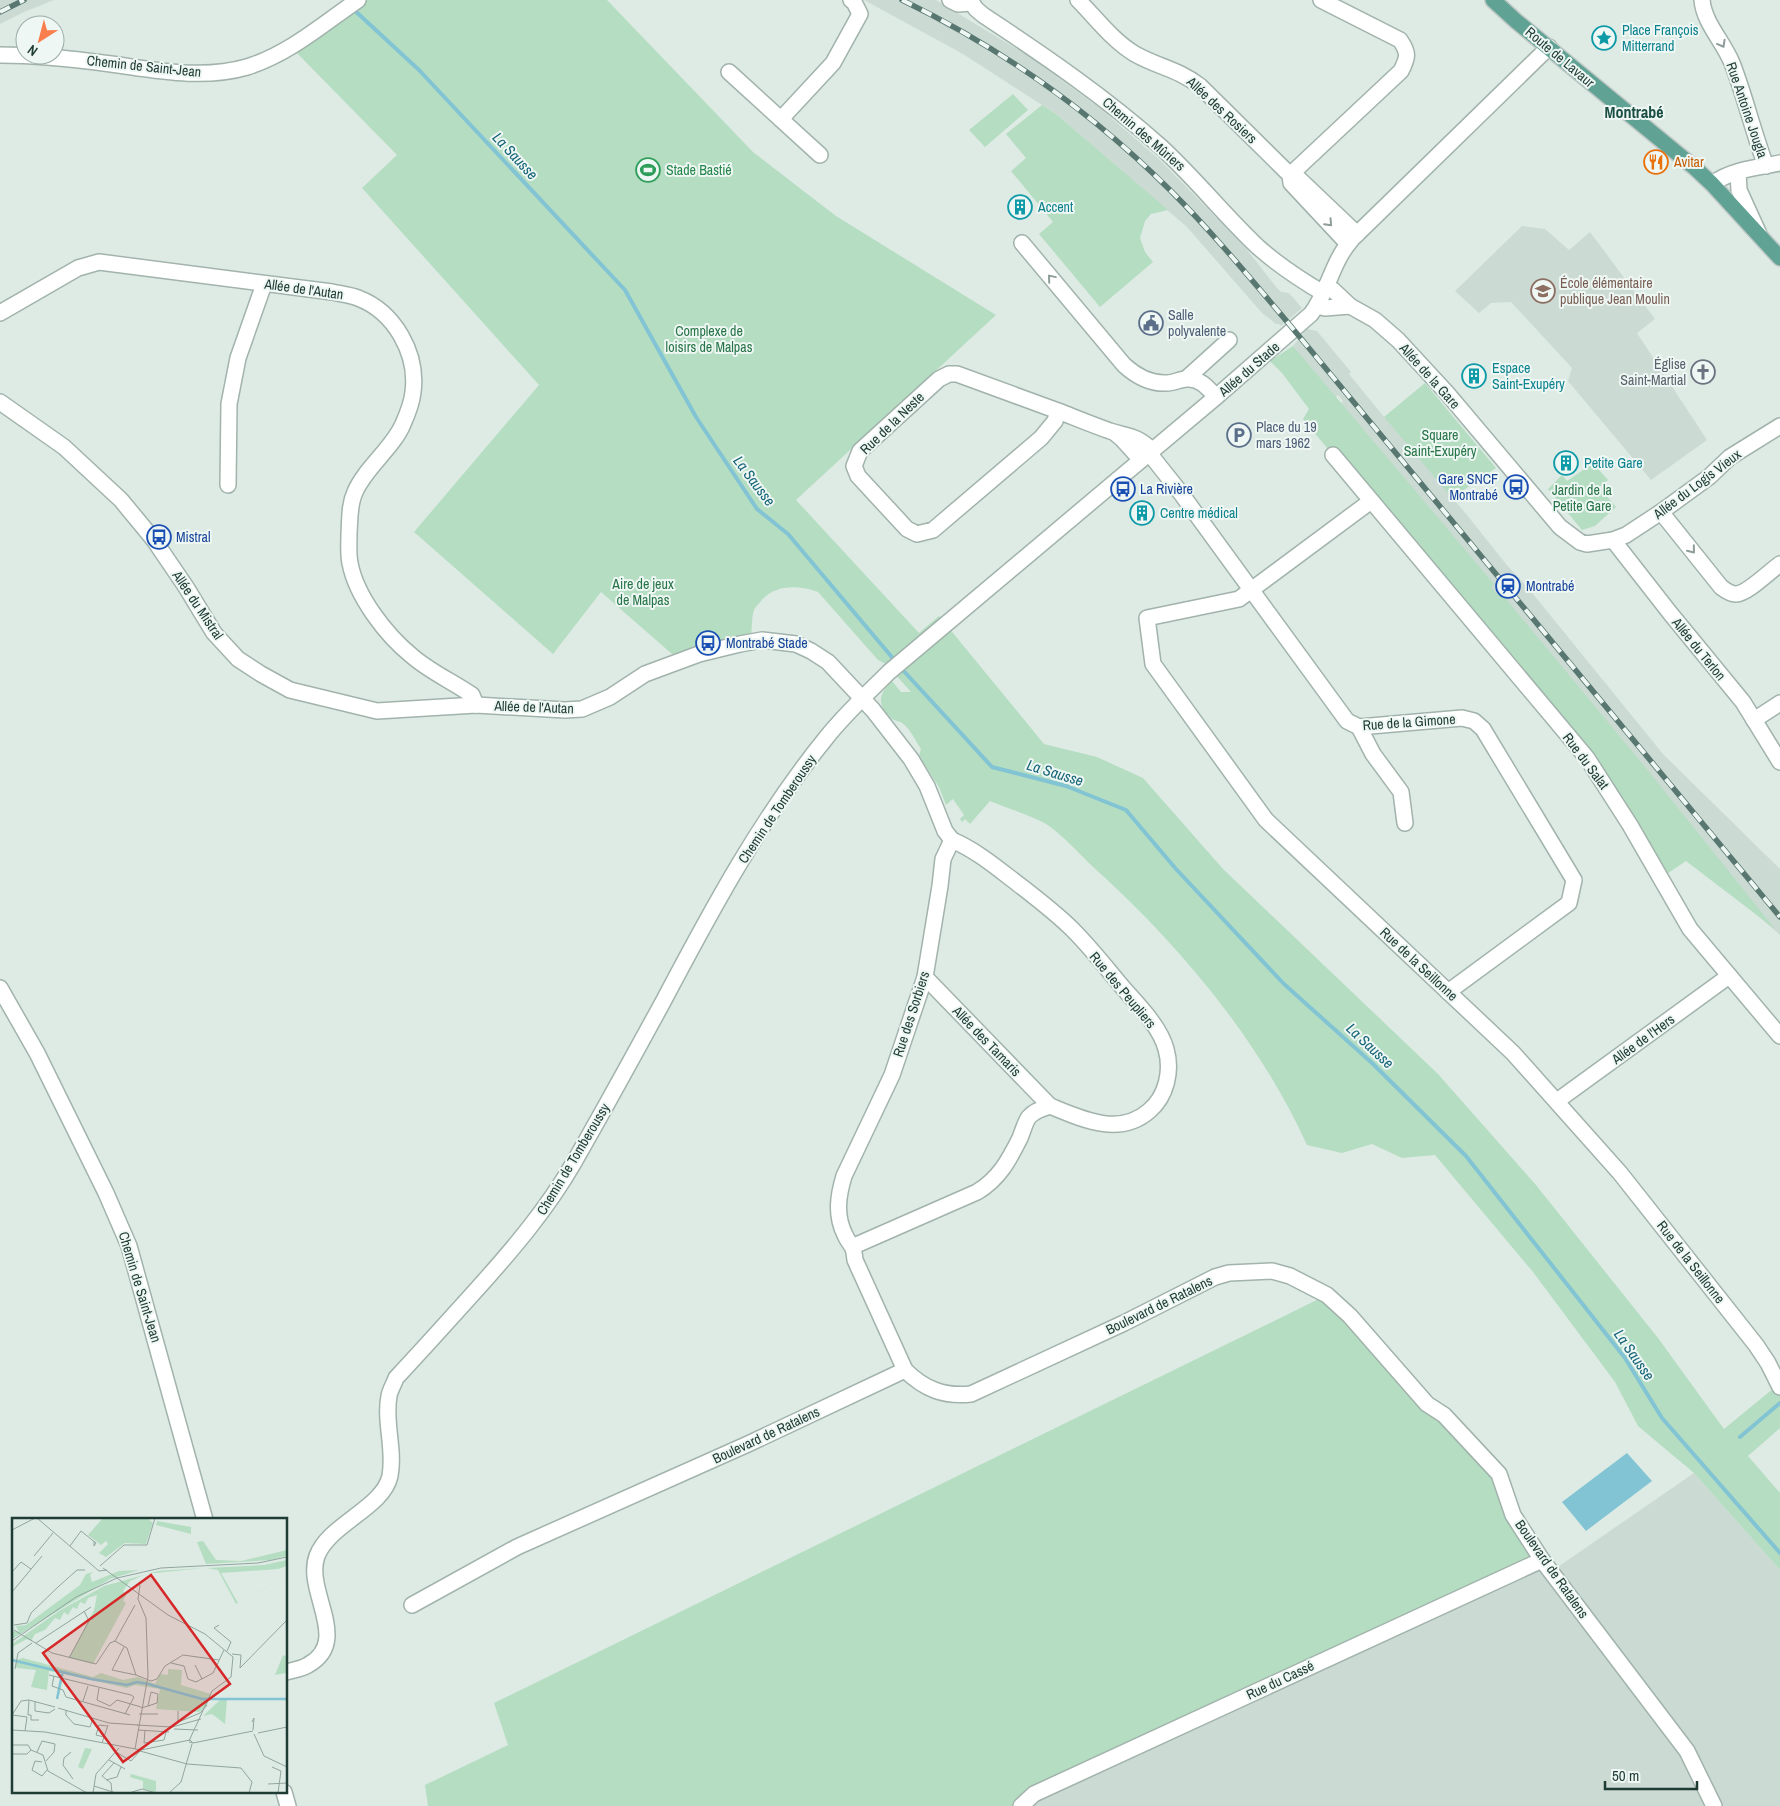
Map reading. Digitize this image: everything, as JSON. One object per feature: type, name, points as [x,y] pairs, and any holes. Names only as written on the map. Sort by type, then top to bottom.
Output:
[{"type":"main road","name":"Route de Lavaur","points":[[1493,0],[1712,184],[1780,258]]},
{"type":"street","points":[[781,119],[833,63],[860,14],[851,0]]},
{"type":"street","name":"Chemin des Mûriers","points":[[950,0],[958,4],[970,1],[983,15],[1042,54],[1121,112],[1189,174],[1258,246],[1322,295]]},
{"type":"street","name":"Allée des Rosiers","points":[[1078,0],[1119,42],[1134,54],[1187,76],[1194,81],[1290,175],[1292,184],[1353,239]]},
{"type":"street","points":[[1290,175],[1401,71],[1407,60],[1406,49],[1400,40],[1321,0]]},
{"type":"street","name":"Rue Antoine Jougla","points":[[1702,0],[1703,10],[1731,60],[1746,98],[1750,118],[1770,163]]},
{"type":"street","name":"Chemin de Saint-Jean","points":[[0,55],[84,60],[174,72],[219,72],[247,67],[274,56],[300,42],[357,1]]},
{"type":"street","name":"Allée du Stade","points":[[861,699],[893,669],[1216,397],[1311,314],[1322,295],[1337,260],[1353,239],[1549,47]]},
{"type":"street","points":[[729,72],[820,155]]},
{"type":"street","points":[[1712,184],[1720,178],[1770,163]]},
{"type":"street","points":[[1738,172],[1739,190],[1760,235]]},
{"type":"street","points":[[1022,243],[1124,365],[1144,379],[1156,383],[1168,383],[1187,378],[1229,340]]},
{"type":"street","name":"Allée de l'Autan","points":[[0,313],[78,268],[99,262],[332,292],[358,298],[375,307],[400,332],[412,362],[414,393],[402,426],[355,492],[350,509],[350,563],[358,587],[380,623],[395,641],[413,658],[472,694],[476,705],[565,710],[582,709],[610,697],[645,674],[659,668],[712,650],[762,640],[796,644],[811,650],[828,662],[861,699]]},
{"type":"street","points":[[228,485],[229,404],[238,358],[264,284]]},
{"type":"street","name":"Allée de la Gare","points":[[1322,295],[1333,290],[1350,306],[1376,320],[1417,359],[1560,527],[1580,542],[1587,544],[1613,540]]},
{"type":"street","points":[[1322,295],[1325,308],[1350,306]]},
{"type":"street","name":"Rue de la Neste","points":[[1058,411],[1055,421],[1041,438],[933,530],[924,533],[917,534],[907,529],[858,476],[854,466],[860,451],[938,379],[949,374],[957,374],[1058,411],[1111,431],[1147,454]]},
{"type":"street","points":[[1187,378],[1203,383],[1216,397]]},
{"type":"street","name":"Allée du Mistral","points":[[0,402],[64,447],[120,500],[154,540],[214,633],[238,659],[261,674],[290,690],[377,711],[476,705]]},
{"type":"street","name":"Allée du Logis Vieux","points":[[1613,540],[1626,535],[1661,512],[1709,477],[1730,457],[1780,426]]},
{"type":"street","name":"Rue de la Gimone","points":[[1147,454],[1251,589],[1348,721],[1358,727],[1462,718],[1474,721],[1483,729],[1574,880],[1569,903],[1448,992]]},
{"type":"street","name":"Rue du Salat","points":[[1333,455],[1587,758],[1630,825],[1690,929],[1780,1036]]},
{"type":"street","points":[[1251,589],[1371,501]]},
{"type":"street","points":[[1661,512],[1721,587],[1728,592],[1736,594],[1746,590],[1780,564]]},
{"type":"street","name":"Allée du Terlon","points":[[1613,540],[1670,614],[1743,702],[1780,762]]},
{"type":"street","name":"Rue de la Seillonne","points":[[1251,589],[1239,599],[1147,618],[1154,664],[1266,820],[1513,1053],[1558,1101],[1652,1212],[1756,1345],[1779,1384]]},
{"type":"street","points":[[861,699],[873,710],[911,759],[927,786],[945,831],[952,840]]},
{"type":"street","name":"Chemin de Tomberoussy","points":[[288,1671],[308,1666],[325,1649],[327,1640],[326,1625],[314,1566],[317,1555],[335,1532],[386,1488],[390,1476],[391,1459],[388,1428],[389,1394],[396,1378],[500,1263],[538,1217],[573,1164],[628,1067],[717,900],[752,841],[827,736],[861,699]]},
{"type":"street","points":[[1754,720],[1780,702]]},
{"type":"street","points":[[1358,727],[1373,754],[1401,792],[1405,823]]},
{"type":"street","name":"Rue des Sorbiers","points":[[905,1370],[879,1309],[855,1260],[854,1246],[845,1236],[839,1220],[839,1192],[844,1176],[892,1075],[925,977],[940,886],[942,859],[952,840]]},
{"type":"street","name":"Rue des Peupliers","points":[[952,840],[971,848],[1030,893],[1073,930],[1144,1012],[1166,1047],[1169,1064],[1163,1095],[1143,1117],[1133,1121],[1102,1125],[1050,1106]]},
{"type":"street","name":"Allée de l'Hers","points":[[1558,1101],[1729,976]]},
{"type":"street","name":"Allée des Tamaris","points":[[925,977],[1050,1106]]},
{"type":"street","name":"Chemin de Saint-Jean","points":[[0,988],[37,1053],[106,1193],[129,1246],[204,1518]]},
{"type":"street","points":[[854,1246],[977,1192],[988,1185],[999,1174],[1009,1159],[1029,1117],[1037,1111],[1050,1106]]},
{"type":"street","name":"Boulevard de Ratalens","points":[[412,1605],[517,1547],[748,1444],[905,1370],[926,1387],[941,1394],[956,1396],[970,1394],[1124,1323],[1215,1277],[1229,1272],[1272,1271],[1290,1276],[1326,1295],[1350,1316],[1427,1404],[1444,1415],[1499,1474],[1513,1515],[1542,1560],[1687,1751],[1714,1806]]},
{"type":"street","name":"Rue du Cassé","points":[[1021,1806],[1034,1794],[1542,1560]]},
{"type":"shaded area","points":[[0,0],[54,0],[15,15],[0,24]]},
{"type":"shaded area","points":[[864,0],[936,0],[1030,57],[1101,109],[1161,161],[1244,246],[1277,288],[1281,292],[1289,293],[1302,308],[1281,326],[1276,324],[1262,313],[1187,227],[1056,114],[963,54]]},
{"type":"shaded area","points":[[1522,226],[1545,229],[1569,250],[1590,232],[1655,319],[1637,333],[1707,440],[1651,480],[1568,381],[1572,368],[1511,302],[1491,303],[1479,313],[1455,291]]},
{"type":"shaded area","points":[[1307,329],[1317,331],[1351,372],[1349,374],[1384,417],[1529,589],[1663,754],[1780,869],[1780,935],[1699,865],[1341,403],[1343,401],[1338,395],[1332,400],[1293,346]]},
{"type":"shaded area","points":[[1694,1473],[1780,1570],[1780,1806],[1012,1806],[1542,1560],[1552,1571]]},
{"type":"green space","name":"Complexe de loisirs de Malpas","points":[[358,0],[607,0],[753,152],[836,216],[996,315],[796,500],[919,633],[939,616],[1044,744],[1097,757],[1143,778],[1223,869],[1438,1074],[1536,1185],[1658,1338],[1724,1429],[1780,1383],[1780,1428],[1748,1456],[1780,1493],[1780,1570],[1694,1473],[1638,1426],[1615,1382],[1533,1272],[1435,1155],[1402,1158],[1372,1144],[1342,1153],[1307,1145],[1265,1067],[1213,994],[1154,926],[1069,843],[1040,821],[990,801],[970,824],[965,819],[962,822],[960,819],[964,815],[953,799],[946,805],[939,787],[919,756],[921,749],[910,732],[905,725],[891,718],[881,704],[884,690],[892,681],[901,692],[911,692],[886,664],[878,660],[818,592],[795,587],[773,591],[754,610],[751,641],[680,661],[601,592],[553,654],[414,532],[539,385],[362,188],[397,155],[291,47]]},
{"type":"green space","points":[[1013,94],[1028,110],[985,147],[969,130]]},
{"type":"green space","points":[[1042,105],[1056,114],[1168,210],[1151,214],[1145,221],[1140,238],[1145,252],[1153,262],[1100,307],[1039,234],[1053,222],[1011,171],[1026,158],[1006,134]]},
{"type":"green space","points":[[1293,346],[1494,584],[1491,587],[1498,595],[1501,593],[1646,768],[1775,929],[1686,861],[1661,878],[1601,778],[1303,419],[1309,409],[1282,373],[1270,361]]},
{"type":"green space","name":"Square Saint-Exupéry","points":[[1425,383],[1496,468],[1452,498],[1384,417]]},
{"type":"green space","name":"Jardin de la Petite Gare","points":[[1593,463],[1608,480],[1599,487],[1616,507],[1595,526],[1582,530],[1548,489],[1562,475],[1567,481]]},
{"type":"green space","points":[[1327,1295],[1499,1474],[1542,1560],[1012,1806],[428,1806],[425,1785],[508,1745],[494,1703]]},
{"type":"water","points":[[1627,1453],[1652,1481],[1586,1531],[1562,1502]]},
{"type":"waterway","name":"La Sausse","points":[[352,8],[419,70],[625,290],[696,417],[757,509],[788,534],[896,662]]},
{"type":"waterway","name":"La Sausse","points":[[900,667],[992,767],[1066,786],[1126,810],[1176,869],[1284,984],[1372,1063],[1466,1156],[1625,1358],[1662,1418],[1780,1553]]},
{"type":"waterway","points":[[1740,1437],[1780,1403]]},
{"type":"railway","points":[[0,12],[24,0]]},
{"type":"railway","points":[[902,0],[975,39],[1044,84],[1110,135],[1187,207],[1232,256],[1289,324],[1780,917]]},
{"type":"place","name":"Place François Mitterrand","points":[[1604,38]]},
{"type":"place","name":"Avitar","points":[[1656,162]]},
{"type":"place","name":"Stade Bastié","points":[[648,170]]},
{"type":"place","name":"Accent","points":[[1020,207]]},
{"type":"place","name":"École élémentaire publique Jean Moulin","points":[[1543,291]]},
{"type":"place","name":"Salle polyvalente","points":[[1151,323]]},
{"type":"place","name":"Église Saint-Martial","points":[[1703,372]]},
{"type":"place","name":"Espace Saint-Exupéry","points":[[1474,376]]},
{"type":"place","name":"Place du 19 mars 1962","points":[[1239,435]]},
{"type":"place","name":"Petite Gare","points":[[1566,463]]},
{"type":"place","name":"Gare SNCF Montrabé","points":[[1516,487]]},
{"type":"place","name":"La Rivière","points":[[1123,489]]},
{"type":"place","name":"Centre médical","points":[[1142,513]]},
{"type":"place","name":"Mistral","points":[[159,537]]},
{"type":"place","name":"Montrabé","points":[[1508,586]]},
{"type":"place","name":"Montrabé Stade","points":[[708,643]]},
{"type":"district","name":"Montrabé","points":[[1634,112]]},
{"type":"park label","name":"Aire de jeux de Malpas","points":[[643,592]]}]
